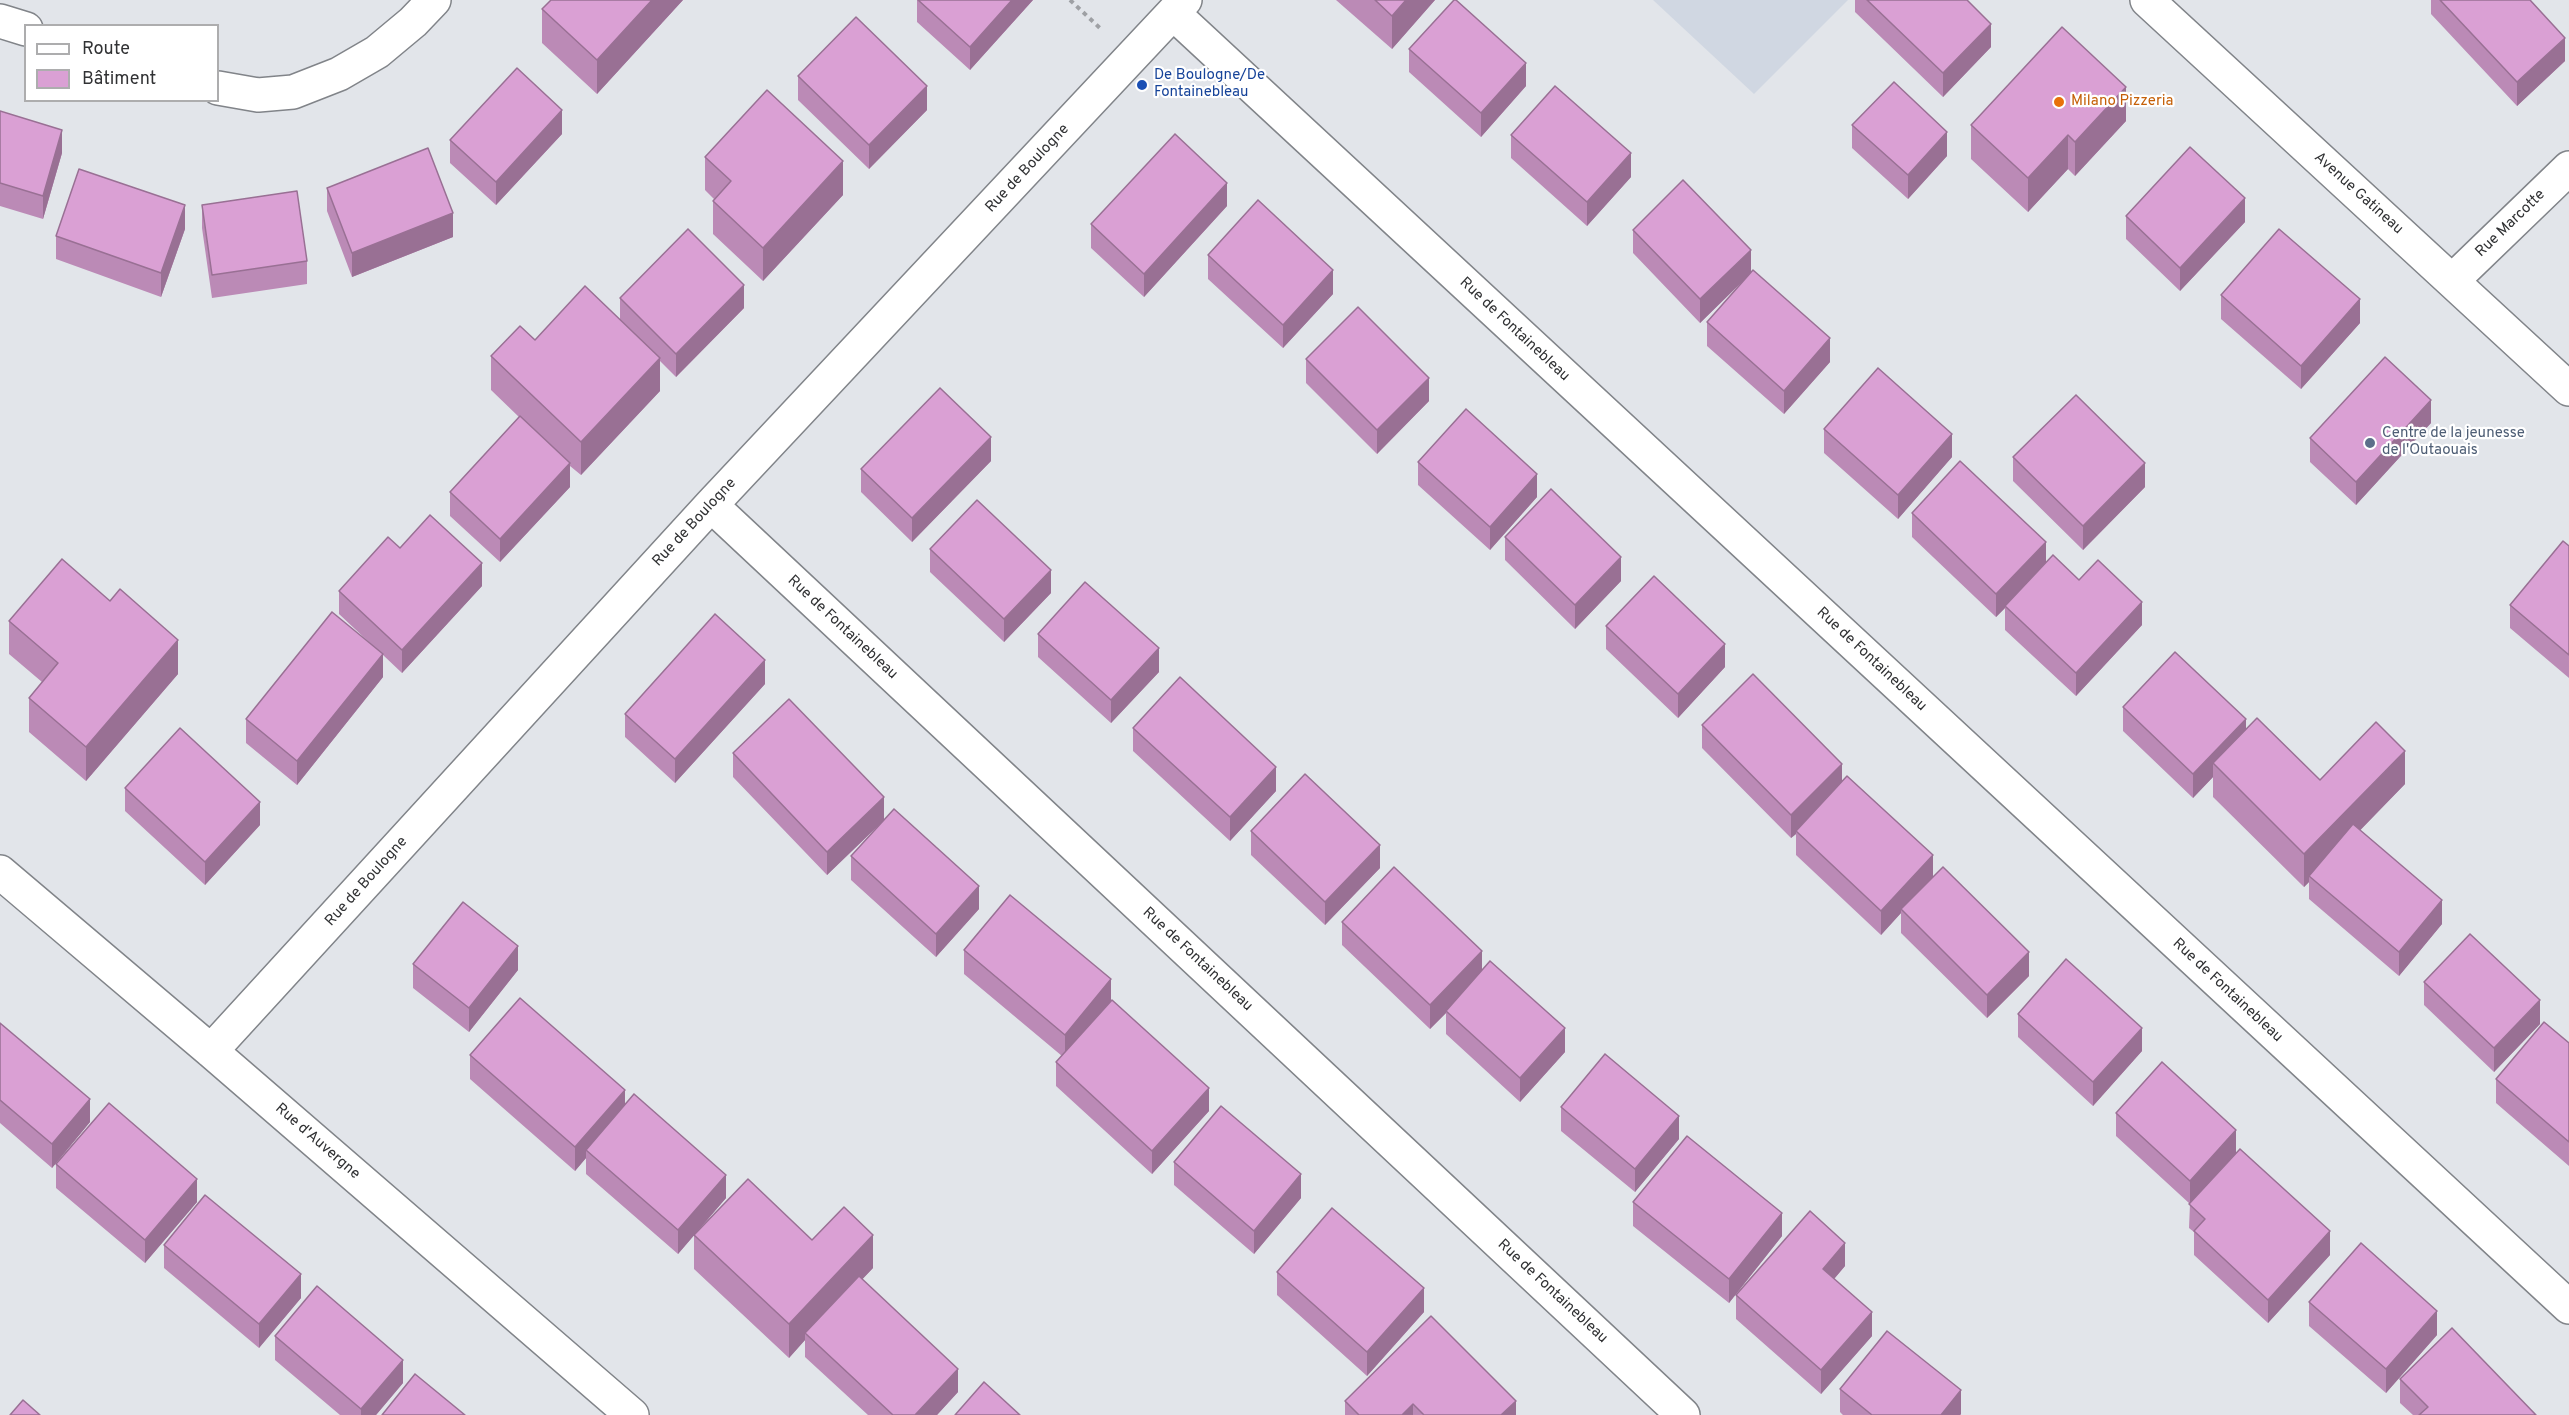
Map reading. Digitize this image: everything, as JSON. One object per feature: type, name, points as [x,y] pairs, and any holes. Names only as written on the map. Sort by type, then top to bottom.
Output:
[{"type":"street","points":[[219,88],[258,95],[293,92],[339,74],[377,52],[413,22],[434,0]]},
{"type":"street","name":"Avenue Gatineau","points":[[2146,0],[2569,389]]},
{"type":"street","name":"Rue de Boulogne","points":[[212,1051],[711,506],[1179,6]]},
{"type":"street","name":"Rue de Fontainebleau","points":[[1179,6],[2569,1307]]},
{"type":"street","points":[[0,21],[24,28]]},
{"type":"street","name":"Rue Marcotte","points":[[2453,280],[2569,168]]},
{"type":"street","name":"Rue de Fontainebleau","points":[[711,506],[1683,1415]]},
{"type":"street","name":"Rue d'Auvergne","points":[[0,872],[212,1051],[632,1415]]},
{"type":"shaded area","points":[[1653,0],[1848,0],[1754,94]]},
{"type":"building","points":[[551,0],[652,0],[597,60],[542,9]]},
{"type":"building","points":[[918,0],[1012,0],[970,47]]},
{"type":"building","points":[[1375,0],[1406,0],[1392,16]]},
{"type":"building","points":[[1454,0],[1526,63],[1481,113],[1409,49]]},
{"type":"building","points":[[1867,0],[1967,0],[1991,24],[1943,73]]},
{"type":"building","points":[[2440,0],[2530,0],[2565,38],[2517,82]]},
{"type":"building","points":[[856,17],[927,86],[869,145],[798,76]]},
{"type":"building","points":[[2062,27],[2126,87],[2075,142],[2068,135],[2028,178],[1971,125]]},
{"type":"building","points":[[517,68],[562,110],[496,182],[450,140]]},
{"type":"building","points":[[1894,82],[1947,132],[1908,175],[1852,125]]},
{"type":"building","points":[[1555,86],[1631,153],[1587,202],[1511,135]]},
{"type":"building","points":[[767,90],[843,161],[763,248],[713,201],[731,181],[705,157]]},
{"type":"building","points":[[0,111],[62,130],[43,196],[0,183]]},
{"type":"building","points":[[1175,134],[1227,183],[1144,274],[1091,224]]},
{"type":"building","points":[[2190,147],[2245,198],[2180,268],[2126,216]]},
{"type":"building","points":[[428,148],[453,213],[352,253],[327,188]]},
{"type":"building","points":[[79,169],[185,205],[161,273],[56,236]]},
{"type":"building","points":[[1683,180],[1751,250],[1700,299],[1633,230]]},
{"type":"building","points":[[297,191],[307,261],[212,275],[202,205]]},
{"type":"building","points":[[1258,200],[1333,270],[1283,325],[1208,255]]},
{"type":"building","points":[[688,229],[744,285],[676,354],[620,298]]},
{"type":"building","points":[[2279,229],[2360,299],[2301,366],[2221,295]]},
{"type":"building","points":[[1753,270],[1830,338],[1784,391],[1707,322]]},
{"type":"building","points":[[585,286],[660,358],[581,442],[491,356],[520,326],[535,340]]},
{"type":"building","points":[[1358,307],[1429,378],[1377,430],[1306,359]]},
{"type":"building","name":"Centre de la jeunesse de l'Outaouais","points":[[2385,357],[2431,400],[2356,482],[2310,438]]},
{"type":"building","points":[[1878,368],[1952,434],[1898,495],[1824,429]]},
{"type":"building","points":[[940,388],[991,437],[912,518],[861,469]]},
{"type":"building","points":[[2076,395],[2145,463],[2083,526],[2013,457]]},
{"type":"building","points":[[1466,409],[1537,474],[1490,527],[1418,462]]},
{"type":"building","points":[[520,416],[570,463],[500,539],[450,492]]},
{"type":"building","points":[[1960,461],[2046,542],[1996,594],[1912,513]]},
{"type":"building","points":[[1551,489],[1621,557],[1575,605],[1505,537]]},
{"type":"building","points":[[977,500],[1051,570],[1004,619],[930,549]]},
{"type":"building","points":[[430,515],[482,563],[402,650],[339,591],[388,537],[400,548]]},
{"type":"building","points":[[2563,541],[2569,546],[2569,655],[2510,605]]},
{"type":"building","points":[[2053,555],[2079,580],[2098,560],[2142,602],[2076,673],[2005,606]]},
{"type":"building","points":[[62,559],[110,601],[120,589],[178,640],[86,747],[29,698],[58,663],[9,621]]},
{"type":"building","points":[[1654,576],[1725,644],[1678,694],[1606,626]]},
{"type":"building","points":[[1085,582],[1159,648],[1111,700],[1038,634]]},
{"type":"building","points":[[332,612],[383,654],[297,761],[246,719]]},
{"type":"building","points":[[715,614],[765,660],[675,759],[625,714]]},
{"type":"building","points":[[2175,652],[2246,719],[2193,774],[2123,707]]},
{"type":"building","points":[[1753,674],[1842,764],[1791,815],[1702,725]]},
{"type":"building","points":[[1180,677],[1276,767],[1230,817],[1133,728]]},
{"type":"building","points":[[789,699],[884,797],[827,852],[733,753]]},
{"type":"building","points":[[2257,718],[2320,780],[2376,722],[2405,751],[2304,854],[2213,763]]},
{"type":"building","points":[[180,728],[260,802],[205,862],[125,788]]},
{"type":"building","points":[[1305,774],[1380,845],[1325,902],[1251,831]]},
{"type":"building","points":[[1847,776],[1933,855],[1881,911],[1796,831]]},
{"type":"building","points":[[894,809],[979,886],[936,934],[851,856]]},
{"type":"building","points":[[2353,824],[2442,900],[2399,952],[2309,876]]},
{"type":"building","points":[[1394,867],[1482,951],[1430,1005],[1342,922]]},
{"type":"building","points":[[1943,867],[2029,952],[1987,995],[1901,909]]},
{"type":"building","points":[[1010,895],[1111,979],[1065,1035],[964,950]]},
{"type":"building","points":[[463,902],[518,946],[469,1008],[413,964]]},
{"type":"building","points":[[2470,934],[2540,1000],[2494,1048],[2424,982]]},
{"type":"building","points":[[2066,959],[2142,1028],[2093,1082],[2018,1014]]},
{"type":"building","points":[[1490,961],[1565,1028],[1520,1078],[1446,1011]]},
{"type":"building","points":[[520,998],[625,1090],[575,1147],[470,1055]]},
{"type":"building","points":[[1112,1000],[1209,1088],[1152,1151],[1056,1062]]},
{"type":"building","points":[[2544,1022],[2569,1043],[2569,1142],[2496,1079]]},
{"type":"building","points":[[0,1023],[90,1099],[52,1144],[0,1100]]},
{"type":"building","points":[[1605,1054],[1679,1116],[1635,1169],[1561,1107]]},
{"type":"building","points":[[2162,1062],[2236,1130],[2190,1181],[2116,1113]]},
{"type":"building","points":[[634,1094],[726,1175],[678,1230],[586,1150]]},
{"type":"building","points":[[109,1103],[197,1179],[145,1240],[56,1164]]},
{"type":"building","points":[[1221,1106],[1301,1174],[1254,1231],[1174,1162]]},
{"type":"building","points":[[1687,1136],[1782,1213],[1729,1279],[1633,1202]]},
{"type":"building","points":[[2240,1149],[2330,1231],[2268,1300],[2194,1231],[2205,1219],[2189,1204]]},
{"type":"building","points":[[748,1179],[812,1240],[844,1207],[873,1235],[789,1324],[694,1235]]},
{"type":"building","points":[[205,1195],[301,1274],[259,1324],[164,1245]]},
{"type":"building","points":[[1332,1208],[1424,1288],[1367,1352],[1277,1272]]},
{"type":"building","points":[[1810,1211],[1845,1243],[1823,1269],[1872,1312],[1821,1370],[1736,1295]]},
{"type":"building","points":[[2361,1243],[2437,1311],[2386,1369],[2309,1302]]},
{"type":"building","points":[[859,1276],[958,1369],[915,1415],[893,1415],[805,1333]]},
{"type":"building","points":[[317,1286],[403,1360],[361,1409],[275,1336]]},
{"type":"building","points":[[1431,1316],[1516,1401],[1501,1415],[1424,1415],[1413,1404],[1402,1415],[1359,1415],[1345,1401]]},
{"type":"building","points":[[2452,1328],[2536,1415],[2419,1415],[2428,1407],[2400,1379]]},
{"type":"building","points":[[1887,1331],[1961,1390],[1941,1415],[1872,1415],[1840,1389]]},
{"type":"building","points":[[415,1374],[465,1415],[382,1415]]},
{"type":"building","points":[[984,1382],[1020,1415],[955,1415]]},
{"type":"building","points":[[23,1400],[40,1415],[10,1415]]},
{"type":"place","name":"De Boulogne/De Fontainebleau","points":[[1142,85]]},
{"type":"place","name":"Milano Pizzeria","points":[[2059,102]]},
{"type":"place","name":"Centre de la jeunesse de l'Outaouais","points":[[2370,443]]}]
